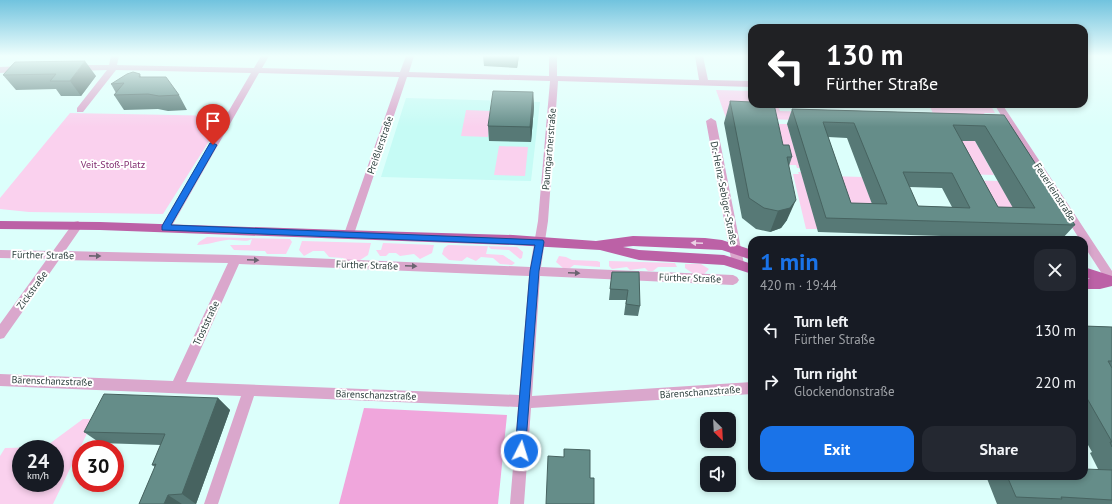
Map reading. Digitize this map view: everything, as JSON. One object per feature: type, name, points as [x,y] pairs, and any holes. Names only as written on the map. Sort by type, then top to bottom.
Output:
[{"type":"main road","name":"Fürther Straße","points":[[0,225],[78,225],[540,242],[596,246],[639,255],[713,259],[748,268]]},
{"type":"main road","name":"Fürther Straße","points":[[596,246],[633,241],[711,243],[748,254]]},
{"type":"main road","points":[[1088,273],[1112,280]]},
{"type":"main road","points":[[1088,284],[1100,284],[1112,280]]},
{"type":"street","points":[[80,110],[105,80]]},
{"type":"street","points":[[165,228],[252,80]]},
{"type":"street","name":"Preißlerstraße","points":[[349,234],[402,80]]},
{"type":"street","name":"Paumgartnerstraße","points":[[517,504],[535,271],[543,220],[554,80]]},
{"type":"street","points":[[573,80],[748,84]]},
{"type":"street","name":"Feuerleinstraße","points":[[1001,108],[1084,236]]},
{"type":"street","name":"Dr.-Heinz-Sebiger-Straße","points":[[711,121],[738,264]]},
{"type":"street","name":"Zickstraße","points":[[0,334],[78,225]]},
{"type":"street","name":"Feuerleinstraße","points":[[1088,243],[1112,280]]},
{"type":"street","name":"Fürther Straße","points":[[0,254],[235,259],[733,280]]},
{"type":"street","name":"Troststraße","points":[[177,387],[235,259]]},
{"type":"street","name":"Bärenschanzstraße","points":[[0,380],[541,402],[748,388]]},
{"type":"street","points":[[211,504],[250,389]]},
{"type":"shaded area","points":[[406,98],[540,102],[531,181],[381,177]]},
{"type":"shaded area","points":[[364,408],[507,415],[498,504],[339,504]]},
{"type":"green space","points":[[716,90],[748,91],[748,108],[779,108],[780,111],[934,116],[931,108],[992,108],[995,113],[984,113],[991,125],[726,118]]},
{"type":"green space","points":[[466,110],[492,111],[488,137],[461,136]]},
{"type":"green space","name":"Veit-Stoß-Platz","points":[[70,113],[225,116],[163,214],[29,212],[0,209],[0,198]]},
{"type":"green space","points":[[778,124],[787,124],[800,168],[797,168],[796,165],[788,165]]},
{"type":"green space","points":[[944,140],[975,141],[994,175],[961,174]]},
{"type":"green space","points":[[499,146],[528,147],[525,176],[494,175]]},
{"type":"green space","points":[[798,172],[801,172],[818,229],[806,229],[793,174],[799,174]]},
{"type":"green space","points":[[830,176],[862,177],[878,219],[843,218]]},
{"type":"green space","points":[[965,180],[998,181],[1022,223],[986,222]]},
{"type":"green space","points":[[207,237],[290,239],[292,242],[286,254],[267,254],[265,251],[234,250],[230,245],[250,245],[252,239],[246,241],[227,240],[197,245]]},
{"type":"green space","points":[[302,241],[371,243],[368,255],[357,262],[346,261],[343,258],[329,257],[324,251],[313,251],[304,256],[299,250]]},
{"type":"green space","points":[[383,243],[434,245],[432,253],[420,259],[414,254],[400,256],[396,253],[389,253],[386,256],[380,256],[376,250],[381,250]]},
{"type":"green space","points":[[448,245],[488,246],[486,254],[503,255],[515,263],[512,265],[500,264],[493,258],[481,257],[476,261],[467,257],[462,261],[449,260],[442,254],[444,248]]},
{"type":"green space","points":[[488,246],[517,247],[523,252],[522,258],[520,259],[509,250],[491,249]]},
{"type":"green space","points":[[559,256],[572,260],[597,261],[600,262],[600,267],[574,265],[570,268],[563,268],[556,262]]},
{"type":"green space","points":[[609,261],[675,263],[677,267],[658,267],[653,271],[648,271],[645,268],[630,270],[627,267],[612,269],[609,266]]},
{"type":"green space","points":[[685,264],[701,264],[709,269],[703,275],[694,274],[685,268]]},
{"type":"green space","points":[[83,419],[94,419],[84,440],[72,440],[72,465],[64,481],[64,440],[54,440]]},
{"type":"green space","points":[[5,448],[12,448],[12,492],[59,492],[53,504],[0,504],[0,456]]},
{"type":"building","points":[[51,80],[71,80],[70,81],[50,81]]},
{"type":"building","points":[[118,80],[168,80],[179,95],[114,95],[124,83],[111,84]]},
{"type":"building","points":[[493,91],[533,92],[530,127],[488,126]]},
{"type":"building","points":[[730,101],[748,102],[748,108],[775,108],[783,145],[789,145],[792,157],[787,157],[796,200],[790,208],[778,211],[764,208],[749,198]]},
{"type":"building","points":[[792,109],[1004,115],[1075,225],[826,218]],"holes":[[[823,122],[854,123],[887,204],[851,203]],[[953,125],[985,126],[1035,208],[998,207]],[[903,172],[952,173],[970,208],[918,206]]]},
{"type":"building","points":[[612,272],[639,272],[640,306],[626,304],[628,290],[610,289]]},
{"type":"building","points":[[1088,326],[1112,327],[1112,361],[1108,361],[1112,368],[1112,442],[1088,400]]},
{"type":"building","points":[[104,394],[218,398],[182,494],[168,495],[164,504],[139,504],[156,464],[152,465],[165,434],[84,432]]},
{"type":"building","points":[[564,449],[590,450],[590,478],[594,478],[594,504],[546,504],[548,456],[564,457]]},
{"type":"building","points":[[1088,469],[1112,470],[1112,500],[1061,497],[1062,499],[1016,497],[1009,480],[1088,480]]},
{"type":"route","points":[[213,145],[165,228],[523,240],[540,242],[536,258],[521,451]]}]
